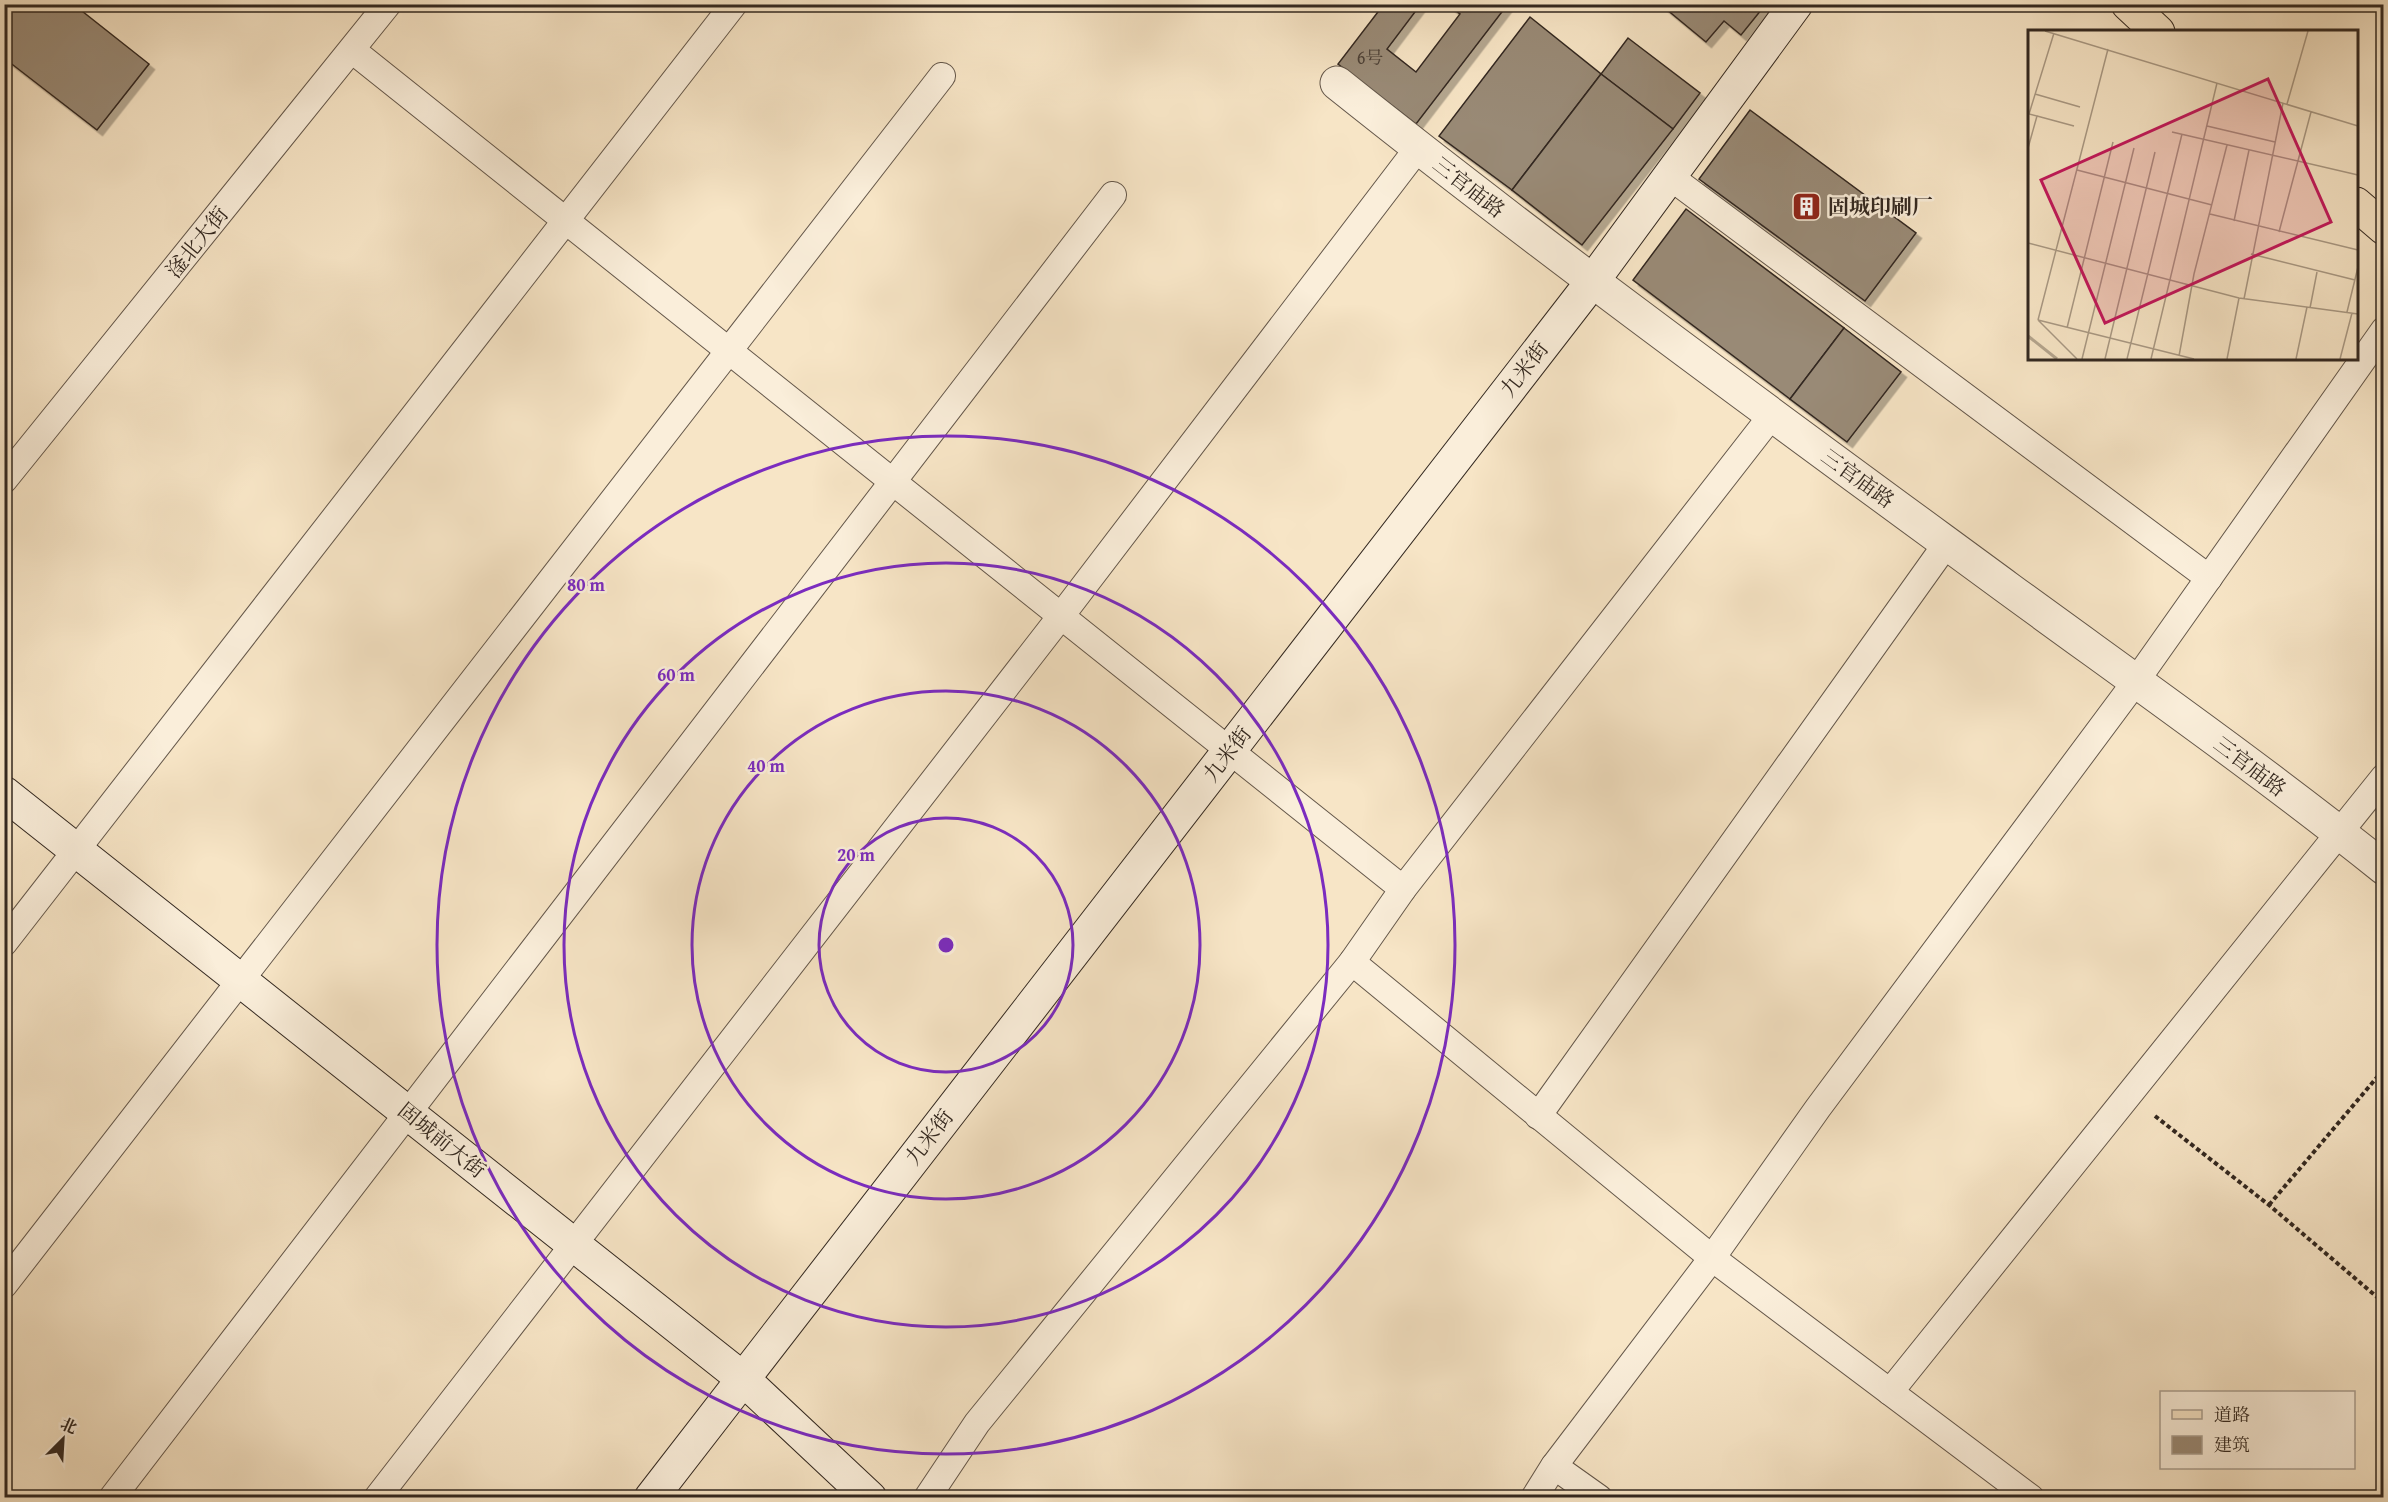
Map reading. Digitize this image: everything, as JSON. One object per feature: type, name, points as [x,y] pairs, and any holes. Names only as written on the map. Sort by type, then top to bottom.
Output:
[{"type":"main road","points":[[2128,4],[2156,30]]},
{"type":"main road","points":[[2358,206],[2384,228]]},
{"type":"street","name":"九米街","points":[[651,1497],[1592,282],[1796,4]]},
{"type":"street","name":"三官庙路","points":[[1337,83],[1592,282],[2136,681],[2384,868]]},
{"type":"street","name":"固城前大街","points":[[4,793],[742,1378],[870,1497]]},
{"type":"lane","name":"滏北大街","points":[[4,480],[388,4]]},
{"type":"lane","points":[[4,943],[734,4]]},
{"type":"lane","points":[[352,50],[1403,889]]},
{"type":"lane","points":[[4,1285],[942,76]]},
{"type":"lane","points":[[377,1497],[575,1245],[1061,616],[1418,148]]},
{"type":"lane","points":[[1670,176],[2209,578]]},
{"type":"lane","points":[[112,1497],[1113,195]]},
{"type":"lane","points":[[1534,1497],[1554,1466],[1712,1258],[1818,1108],[2136,681],[2384,330]]},
{"type":"lane","points":[[927,1497],[977,1423],[1352,962],[1403,889],[1772,415]]},
{"type":"lane","points":[[1538,1116],[1947,543]]},
{"type":"lane","points":[[1890,1392],[2384,777]]},
{"type":"lane","points":[[1352,962],[1712,1258],[2031,1497]]},
{"type":"lane","points":[[1554,1466],[1599,1497]]},
{"type":"path","points":[[2269,1205],[2384,1069]]},
{"type":"path","points":[[2128,1095],[2269,1205],[2384,1303]]},
{"type":"building","points":[[4,4],[73,4],[149,64],[97,130],[4,58]]},
{"type":"building","points":[[1384,4],[1421,4],[1387,49],[1416,72],[1460,14],[1447,4],[1508,4],[1416,124],[1338,64]]},
{"type":"building","points":[[1660,4],[1766,4],[1741,35],[1724,21],[1706,42]]},
{"type":"building","points":[[1530,17],[1601,74],[1512,190],[1439,136]]},
{"type":"building","points":[[1628,38],[1700,93],[1673,129],[1601,74]]},
{"type":"building","points":[[1601,74],[1673,129],[1582,245],[1512,190]]},
{"type":"building","name":"固城印刷厂","points":[[1750,110],[1916,233],[1865,301],[1699,179]]},
{"type":"building","points":[[1686,209],[1844,328],[1790,399],[1633,280]]},
{"type":"building","points":[[1844,328],[1901,372],[1847,442],[1790,399]]},
{"type":"place","name":"固城印刷厂","points":[[1807,206]]}]
